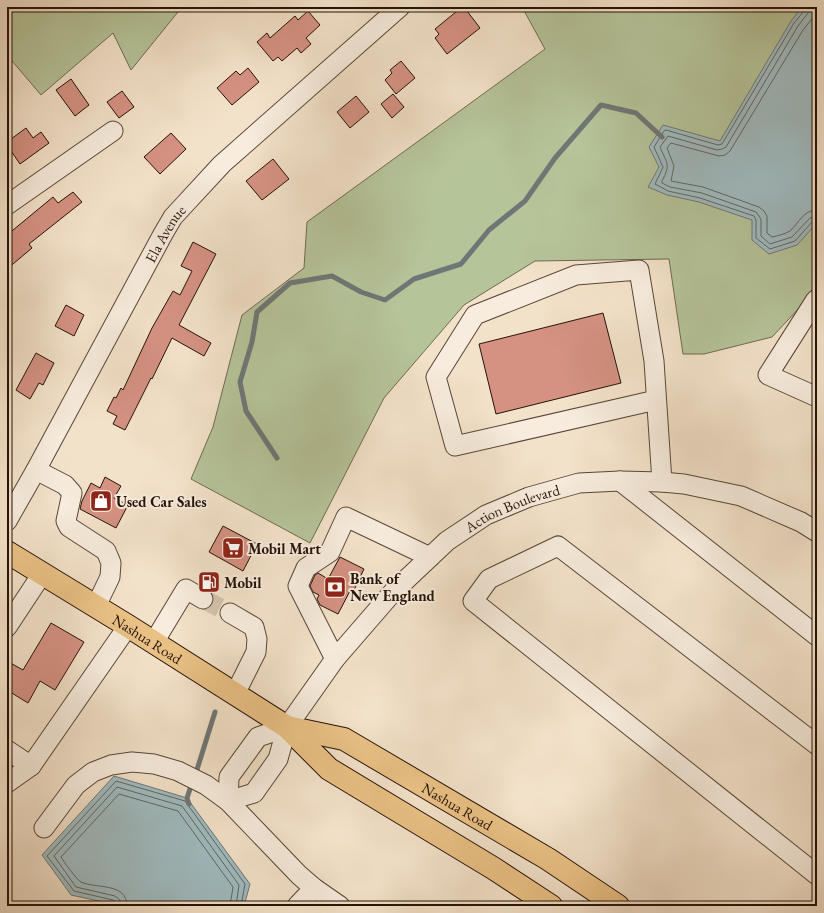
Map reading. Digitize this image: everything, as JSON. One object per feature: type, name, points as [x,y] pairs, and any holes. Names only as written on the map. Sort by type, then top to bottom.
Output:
[{"type":"main road","name":"Nashua Road","points":[[7,553],[154,642],[287,727],[330,769],[493,868],[551,906]]},
{"type":"main road","name":"Nashua Road","points":[[287,727],[344,739],[548,859],[618,906]]},
{"type":"street","name":"Ela Avenue","points":[[7,521],[36,470],[151,255],[174,218],[196,191],[222,164],[400,7]]},
{"type":"street","points":[[7,205],[113,131]]},
{"type":"street","points":[[656,400],[455,446],[436,377],[475,315],[576,276],[639,270],[654,361],[662,482]]},
{"type":"street","points":[[817,299],[768,375],[817,397]]},
{"type":"street","points":[[36,470],[65,485],[72,493],[66,521],[68,527],[106,551],[111,563],[110,577],[96,606]]},
{"type":"street","points":[[620,480],[817,636]]},
{"type":"street","name":"Action Boulevard","points":[[228,801],[254,793],[278,759],[287,727],[334,659],[393,592],[446,541],[486,515],[529,497],[579,483],[620,480],[662,482],[684,484],[741,496],[801,522],[817,532]]},
{"type":"street","points":[[334,659],[298,586],[306,568],[330,552],[346,517],[430,557]]},
{"type":"street","points":[[817,745],[558,546],[489,579],[473,601],[817,874]]},
{"type":"street","points":[[7,627],[42,574]]},
{"type":"street","points":[[154,642],[186,589],[203,598]]},
{"type":"street","points":[[230,613],[254,627],[257,639],[256,652],[235,694]]},
{"type":"street","points":[[7,783],[31,766],[128,626]]},
{"type":"street","points":[[228,801],[229,777],[258,737],[287,727]]},
{"type":"street","points":[[7,750],[31,766]]},
{"type":"street","points":[[44,828],[76,785],[93,772],[111,765],[132,762],[154,764],[178,772],[206,785],[228,801],[279,855],[314,888],[340,906]]},
{"type":"street","points":[[297,906],[314,888]]},
{"type":"green space","points":[[7,7],[182,7],[131,70],[113,33],[41,95],[7,55]]},
{"type":"green space","points":[[522,7],[817,7],[817,289],[772,337],[704,354],[683,354],[669,259],[535,261],[464,305],[384,398],[310,543],[191,479],[213,427],[242,315],[304,268],[307,222],[545,49]]},
{"type":"water","points":[[802,7],[817,7],[817,223],[797,245],[769,254],[752,240],[752,220],[699,202],[667,195],[648,187],[659,167],[649,147],[663,125],[720,141],[791,21]]},
{"type":"water","points":[[114,776],[187,798],[250,884],[244,906],[121,906],[71,895],[42,855]]},
{"type":"building","points":[[462,7],[464,7],[480,28],[447,54],[435,38],[439,34],[435,29]]},
{"type":"building","points":[[308,11],[320,25],[306,38],[311,44],[301,53],[297,48],[282,61],[278,57],[273,61],[257,42],[267,33],[270,38],[295,16],[298,20]]},
{"type":"building","points":[[401,61],[415,78],[396,94],[385,80],[392,73],[390,70]]},
{"type":"building","points":[[248,68],[259,82],[232,105],[217,88],[236,71],[240,75]]},
{"type":"building","points":[[71,79],[89,105],[75,116],[56,90]]},
{"type":"building","points":[[122,91],[134,107],[119,118],[107,102]]},
{"type":"building","points":[[393,94],[404,107],[392,118],[381,104]]},
{"type":"building","points":[[356,96],[369,112],[350,128],[337,112]]},
{"type":"building","points":[[26,128],[33,138],[41,132],[49,143],[20,164],[7,145],[7,142]]},
{"type":"building","points":[[171,133],[186,149],[160,174],[144,157]]},
{"type":"building","points":[[273,159],[289,179],[262,200],[246,181]]},
{"type":"building","points":[[73,192],[82,202],[29,244],[32,248],[7,269],[7,235],[53,197],[58,203]]},
{"type":"building","points":[[193,242],[216,254],[179,325],[211,343],[204,356],[172,338],[125,430],[113,424],[117,416],[107,411],[114,397],[116,398],[121,388],[123,390],[152,328],[173,291],[180,295],[192,271],[181,266]]},
{"type":"building","points":[[66,305],[84,315],[74,336],[55,326]]},
{"type":"building","points":[[603,313],[621,383],[496,414],[479,344]]},
{"type":"building","points":[[36,353],[54,363],[43,385],[39,383],[30,399],[16,390]]},
{"type":"building","name":"Used Car Sales","points":[[105,477],[121,486],[114,498],[128,505],[116,528],[80,509],[82,501],[91,483],[100,488]]},
{"type":"building","name":"Mobil Mart","points":[[223,526],[257,544],[243,571],[209,552]]},
{"type":"building","name":"Bank of New England","points":[[340,557],[364,569],[354,590],[351,589],[338,614],[320,605],[317,599],[319,595],[313,592],[310,586],[315,575],[318,573],[328,579]]},
{"type":"building","points":[[51,623],[84,642],[55,690],[40,681],[28,703],[7,690],[7,661],[23,670]]},
{"type":"waterway","points":[[277,458],[246,411],[240,382],[252,342],[257,312],[290,283],[332,276],[361,292],[385,300],[414,279],[461,264],[489,230],[525,201],[555,158],[601,105],[636,113],[662,137]]},
{"type":"waterway","points":[[195,776],[215,712]]},
{"type":"waterway","points":[[189,804],[187,798],[192,783]]},
{"type":"tunnel","points":[[203,599],[230,613]]},
{"type":"place","name":"Used Car Sales","points":[[101,501]]},
{"type":"place","name":"Mobil Mart","points":[[233,548]]},
{"type":"place","name":"Mobil","points":[[209,582]]},
{"type":"place","name":"Bank of New England","points":[[335,587]]}]
